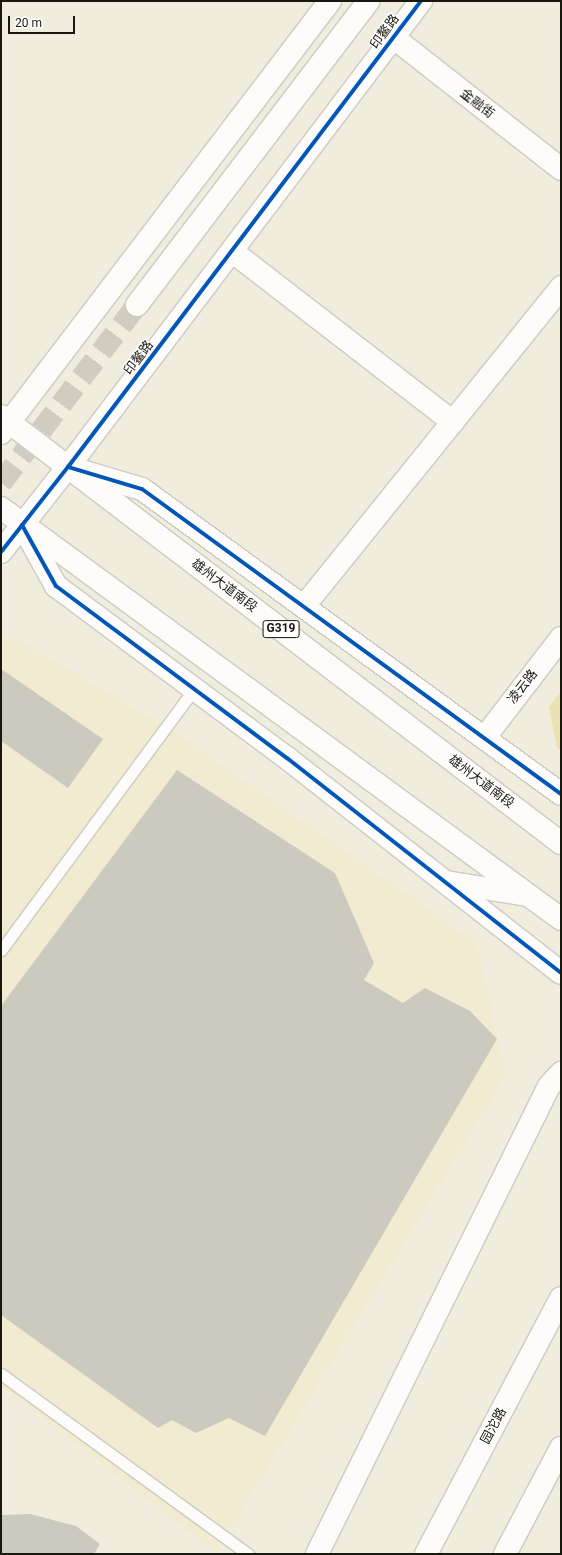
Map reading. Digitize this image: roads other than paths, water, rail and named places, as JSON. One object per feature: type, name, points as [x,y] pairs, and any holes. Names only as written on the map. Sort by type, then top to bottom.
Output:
[{"type":"main road","points":[[3,420],[330,1]]},
{"type":"main road","points":[[137,305],[369,1]]},
{"type":"main road","name":"印鳌路","points":[[1,552],[233,252],[421,1]]},
{"type":"main road","name":"金融街","points":[[394,38],[561,169]]},
{"type":"main road","points":[[233,252],[453,422]]},
{"type":"main road","points":[[304,606],[561,287]]},
{"type":"main road","name":"雄州大道南段","points":[[3,420],[68,467],[561,843]]},
{"type":"main road","points":[[68,467],[142,489],[485,737],[561,794]]},
{"type":"main road","points":[[1,508],[22,525],[561,919]]},
{"type":"main road","points":[[22,525],[56,586],[194,689],[561,973]]},
{"type":"main road","name":"凌云路","points":[[485,737],[561,638]]},
{"type":"main road","points":[[445,882],[528,895]]},
{"type":"main road","points":[[317,1554],[549,1086],[561,1073]]},
{"type":"main road","name":"园沱路","points":[[426,1554],[561,1298]]},
{"type":"main road","points":[[505,1554],[561,1448]]},
{"type":"lane","points":[[1,950],[194,689]]},
{"type":"lane","points":[[1,1374],[248,1554]]},
{"type":"tunnel","points":[[1,483],[137,305]]}]
